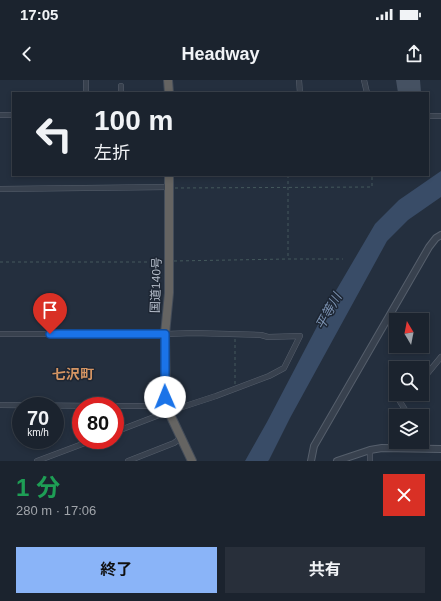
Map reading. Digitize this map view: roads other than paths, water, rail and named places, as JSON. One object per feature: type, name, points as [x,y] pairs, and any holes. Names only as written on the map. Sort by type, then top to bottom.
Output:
[{"type":"highway","points":[[168,80],[168,92]]},
{"type":"highway","name":"国道140号","points":[[168,176],[170,261],[165,334],[166,409],[192,461]]},
{"type":"street","points":[[86,80],[86,92]]},
{"type":"street","points":[[299,80],[300,92]]},
{"type":"street","points":[[364,80],[367,92]]},
{"type":"street","points":[[121,86],[121,92]]},
{"type":"street","points":[[0,115],[12,115]]},
{"type":"street","points":[[429,116],[441,116]]},
{"type":"street","points":[[0,188],[168,188]]},
{"type":"street","points":[[311,461],[314,446],[318,439],[429,247],[436,238],[441,235]]},
{"type":"street","points":[[0,334],[194,333],[261,335],[268,337],[300,336],[284,368],[269,376],[235,389],[166,409],[124,428]]},
{"type":"street","points":[[429,372],[441,357]]},
{"type":"street","points":[[0,405],[72,406]]},
{"type":"street","points":[[124,407],[166,409]]},
{"type":"street","points":[[128,461],[174,443],[181,438]]},
{"type":"street","points":[[37,461],[72,448]]},
{"type":"street","points":[[337,461],[370,450],[389,448]]},
{"type":"street","points":[[429,449],[441,449]]},
{"type":"street","points":[[370,450],[370,461]]},
{"type":"water","name":"平等川","points":[[441,171],[441,197],[408,220],[387,241],[290,418],[269,460],[245,461],[334,294],[375,224],[399,200]]},
{"type":"district","name":"七沢町","points":[[73,374]]}]
